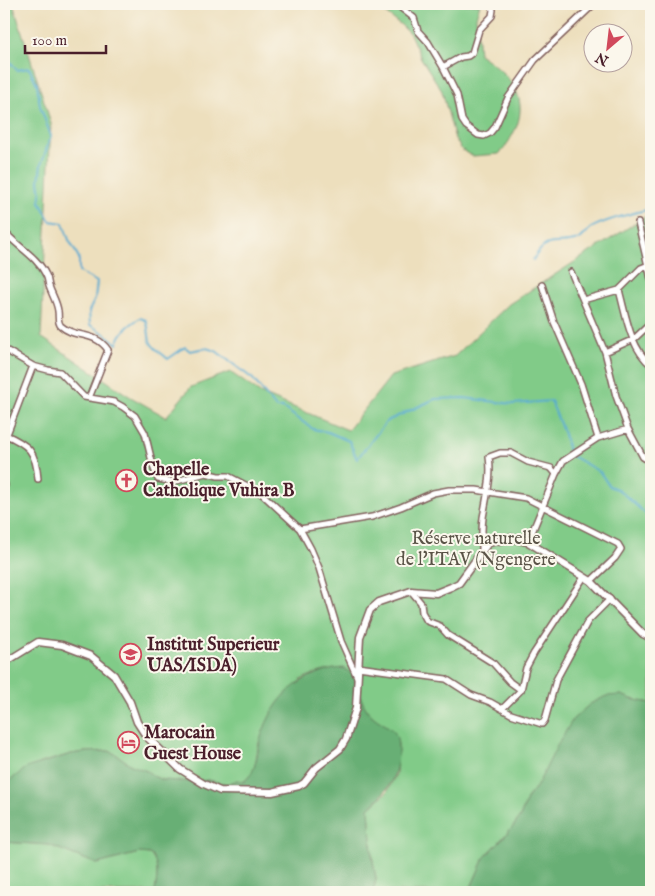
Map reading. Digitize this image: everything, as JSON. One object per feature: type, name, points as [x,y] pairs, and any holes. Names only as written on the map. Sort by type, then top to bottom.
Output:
[{"type":"street","points":[[396,4],[414,18],[418,31],[428,42],[443,67],[457,95],[462,120],[471,131],[484,136],[495,127],[508,98],[535,60],[594,4]]},
{"type":"street","points":[[443,67],[472,53],[480,30],[492,16],[494,10],[491,4]]},
{"type":"street","points":[[638,223],[650,265],[651,279]]},
{"type":"street","points":[[4,230],[38,262],[46,275],[57,304],[60,325],[68,330],[94,337],[101,341],[108,350],[89,398]]},
{"type":"street","points":[[583,300],[618,290],[641,268],[650,265]]},
{"type":"street","points":[[571,272],[605,352],[616,396],[628,429],[643,457],[651,462]]},
{"type":"street","points":[[542,285],[554,322],[581,384],[598,438]]},
{"type":"street","points":[[618,290],[639,352],[651,365]]},
{"type":"street","points":[[605,352],[634,339],[651,322]]},
{"type":"street","points":[[4,349],[33,366],[60,372],[84,397],[114,402],[135,416],[145,433],[158,479],[173,482],[206,473],[228,476],[261,493],[300,529],[319,568],[341,641],[357,677]]},
{"type":"street","points":[[4,442],[5,434],[33,366]]},
{"type":"street","points":[[528,542],[563,461],[598,438],[628,429]]},
{"type":"street","points":[[5,434],[27,447],[34,455],[37,463],[38,479]]},
{"type":"street","points":[[482,553],[483,514],[488,492],[489,457],[500,453],[511,453],[528,462],[551,468],[556,474]]},
{"type":"street","points":[[300,529],[372,517],[432,493],[465,490],[526,498],[620,547],[621,549],[615,558],[591,581]]},
{"type":"street","points":[[4,663],[38,642],[62,645],[91,656],[114,675],[130,702],[137,722],[146,736],[180,770],[220,791],[239,793],[272,792],[304,783],[316,768],[340,749],[346,739],[356,708],[360,637],[370,610],[379,602],[411,591],[436,593],[451,588],[459,583],[488,543],[511,538],[528,542],[591,581],[643,634],[651,638]]},
{"type":"street","points":[[503,708],[522,690],[526,668],[546,632],[584,577]]},
{"type":"street","points":[[411,591],[421,603],[422,612],[427,621],[440,626],[448,635],[493,663],[510,682],[522,690]]},
{"type":"street","points":[[358,667],[446,679],[471,695],[503,708],[511,714],[542,724],[545,720],[556,680],[588,621],[610,599]]},
{"type":"green space","name":"Réserve naturelle de l'ITAV (Ngengere","points":[[4,4],[13,4],[51,123],[41,337],[129,396],[166,417],[191,387],[230,372],[260,393],[348,430],[391,376],[455,356],[509,304],[651,213],[651,703],[621,695],[547,768],[528,797],[520,817],[513,827],[484,858],[469,892],[373,892],[376,879],[372,855],[369,808],[387,792],[396,774],[398,744],[387,726],[377,721],[335,669],[309,676],[298,683],[261,737],[252,773],[243,782],[237,780],[228,785],[208,780],[196,782],[162,780],[147,771],[131,765],[109,751],[71,754],[41,763],[4,785]]},
{"type":"green space","points":[[377,4],[480,4],[476,17],[479,54],[506,76],[518,94],[520,105],[520,116],[516,128],[507,145],[499,154],[473,156],[462,150],[455,139],[442,91],[421,58],[410,34],[380,9]]},
{"type":"green space","points":[[344,668],[356,682],[364,706],[374,717],[395,733],[398,742],[396,770],[393,777],[386,789],[369,808],[372,855],[376,879],[373,892],[155,892],[157,867],[150,854],[139,853],[97,864],[49,845],[4,842],[4,785],[26,768],[71,754],[109,751],[131,765],[147,771],[162,780],[196,782],[208,780],[228,784],[237,780],[243,782],[254,768],[261,737],[273,710],[282,698],[302,681],[315,674]]},
{"type":"green space","points":[[622,695],[651,703],[651,892],[469,892],[484,858],[520,817],[528,797],[537,786],[573,719],[590,704],[606,696]]},
{"type":"green space","points":[[4,842],[49,845],[97,864],[139,853],[150,854],[157,867],[155,892],[4,892]]},
{"type":"waterway","points":[[4,55],[17,70],[29,68],[37,84],[40,106],[51,136],[41,165],[39,181],[40,202],[50,221],[63,223],[69,240],[79,258],[79,272],[97,282],[95,299],[89,311],[90,325],[117,344],[121,335],[129,326],[140,318],[146,320],[151,344],[168,359],[185,347],[190,351],[206,348],[216,351],[253,379],[276,408],[283,408],[313,429],[328,432],[349,441],[357,459]]},
{"type":"waterway","points":[[533,260],[544,246],[554,243],[572,242],[580,239],[597,225],[651,209]]},
{"type":"waterway","points":[[357,459],[387,421],[435,399],[464,398],[513,404],[551,401],[570,455],[600,472],[609,486],[619,490],[648,516]]},
{"type":"place","name":"Chapelle Catholique Vuhira B","points":[[127,480]]},
{"type":"place","name":"Institut Superieur UAS/ISDA)","points":[[131,655]]},
{"type":"place","name":"Marocain Guest House","points":[[128,743]]}]
